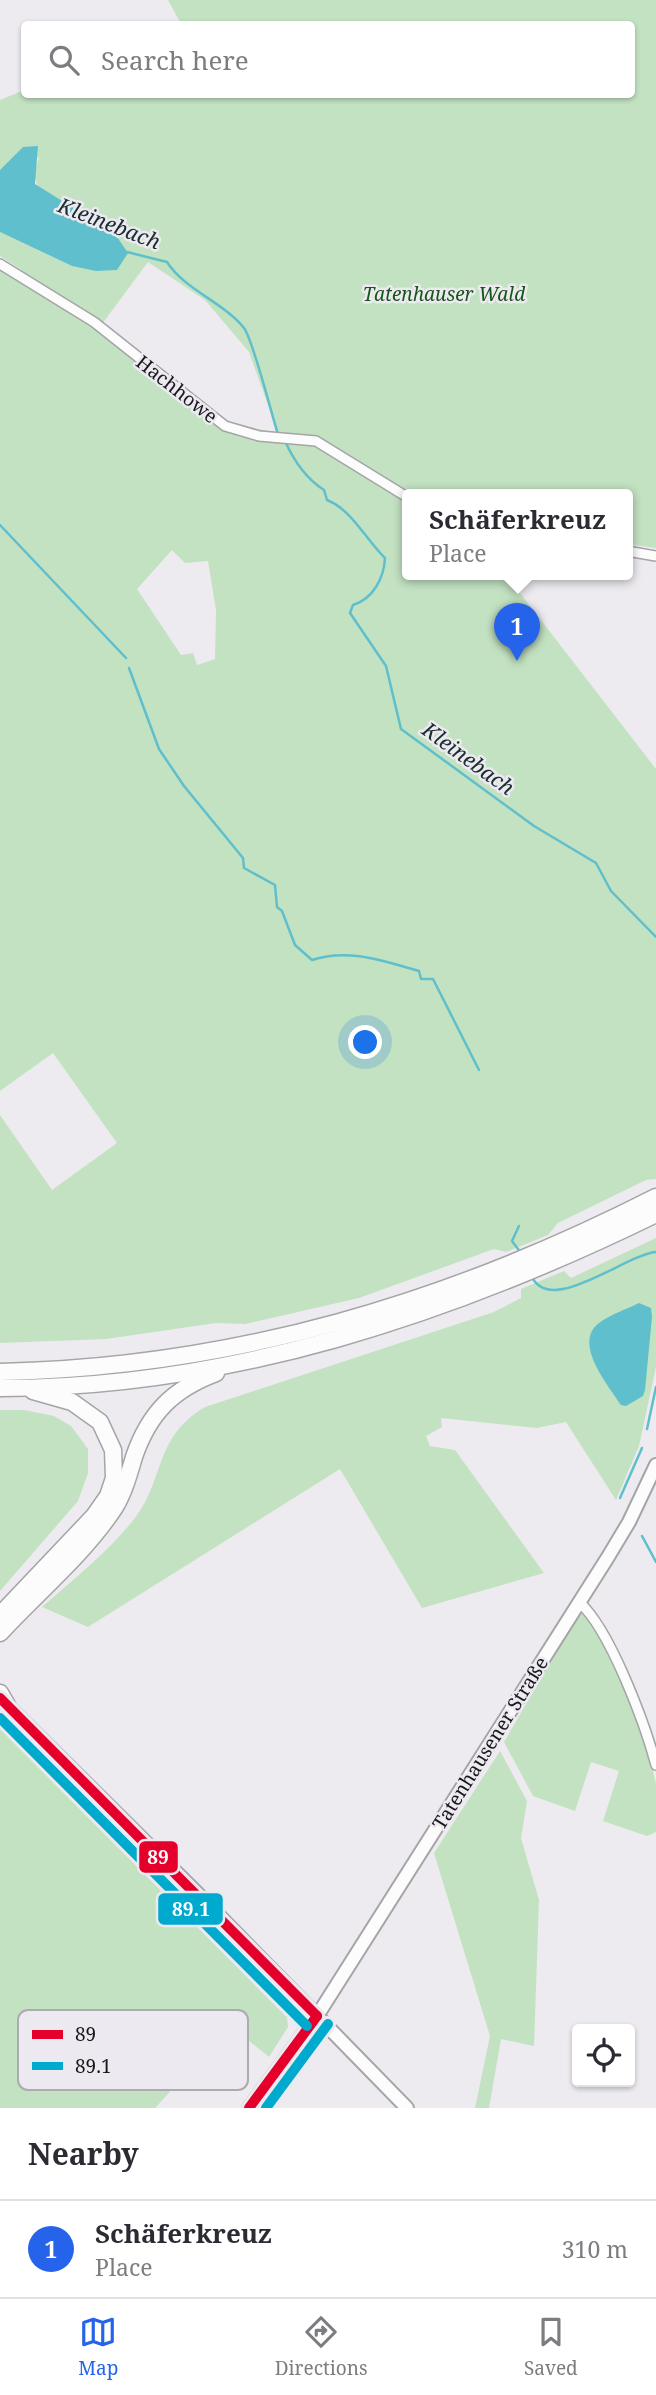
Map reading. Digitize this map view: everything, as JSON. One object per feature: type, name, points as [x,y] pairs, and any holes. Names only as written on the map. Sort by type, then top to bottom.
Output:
[{"type":"highway","points":[[557,1253],[656,1198]]},
{"type":"highway","points":[[0,1388],[83,1384],[244,1363],[361,1334],[656,1214]]},
{"type":"highway","points":[[0,1372],[108,1367],[249,1346],[370,1315],[511,1272]]},
{"type":"highway","points":[[0,1633],[97,1530],[116,1506],[144,1431],[168,1398],[186,1385],[244,1363]]},
{"type":"highway","points":[[0,1615],[94,1516],[108,1496],[114,1478],[113,1450],[100,1422],[72,1402],[24,1388]]},
{"type":"main road","name":"Tatenhausener Straße","points":[[249,2108],[317,2016],[629,1522],[656,1465]]},
{"type":"main road","points":[[2,1699],[168,1863],[407,2108]]},
{"type":"street","name":"Hachhowe","points":[[0,264],[94,322],[225,426],[258,436],[316,441],[402,494]]},
{"type":"street","points":[[633,552],[656,556]]},
{"type":"street","points":[[579,1602],[594,1617],[645,1724],[656,1765]]},
{"type":"green space","name":"Tatenhauser Wald","points":[[168,0],[656,0],[656,548],[633,545],[633,489],[402,489],[402,580],[510,580],[656,769],[656,1179],[646,1180],[558,1223],[548,1235],[506,1252],[494,1249],[359,1298],[245,1324],[216,1323],[106,1339],[0,1343],[0,1115],[52,1190],[117,1143],[53,1053],[0,1091],[0,269],[14,277],[22,270],[0,256],[0,232],[72,266],[90,219],[38,188],[34,174],[39,157],[0,170],[0,100],[21,91],[21,98],[635,98],[635,21],[179,21]],"holes":[[[148,262],[205,300],[249,352],[278,433],[226,422],[102,324]],[[172,550],[185,563],[208,561],[216,610],[215,659],[197,665],[193,653],[181,655],[137,589]]]},
{"type":"green space","points":[[656,1238],[656,1367],[639,1446],[616,1500],[566,1422],[537,1428],[441,1418],[442,1427],[426,1436],[430,1446],[455,1450],[544,1573],[422,1608],[340,1469],[88,1627],[42,1607],[102,1554],[135,1518],[145,1503],[168,1445],[189,1419],[205,1407],[494,1312],[521,1298],[521,1289],[564,1271],[571,1278]]},
{"type":"green space","points":[[0,1410],[24,1410],[54,1416],[71,1426],[88,1449],[88,1473],[78,1501],[0,1591]]},
{"type":"green space","points":[[579,1613],[589,1615],[642,1725],[656,1784],[656,1832],[647,1836],[603,1821],[619,1771],[591,1762],[575,1811],[533,1796],[504,1742]]},
{"type":"green space","points":[[0,1717],[280,2000],[286,2009],[288,2027],[269,2057],[248,2040],[248,2010],[18,2010],[18,2090],[172,2090],[155,2108],[0,2108]]},
{"type":"green space","points":[[500,1751],[527,1801],[521,1838],[539,1900],[534,2046],[501,2039],[489,2108],[475,2108],[490,2036],[434,1853]]},
{"type":"water","points":[[38,146],[35,184],[115,234],[128,253],[117,270],[96,271],[72,266],[0,232],[0,170],[23,147]]},
{"type":"water","points":[[639,1303],[651,1308],[652,1317],[645,1390],[643,1396],[626,1406],[621,1405],[595,1364],[589,1342],[592,1331],[599,1323]]},
{"type":"waterway","name":"Kleinebach","points":[[127,252],[167,262],[184,280],[244,328],[257,361],[277,431]]},
{"type":"waterway","name":"Kleinebach","points":[[285,441],[301,468],[324,490],[327,500],[344,510],[385,558],[376,587],[366,598],[353,605],[350,613],[386,666],[401,729],[534,826],[596,863],[611,891],[656,937]]},
{"type":"waterway","points":[[0,525],[126,658]]},
{"type":"waterway","points":[[129,668],[159,749],[184,786],[243,858],[244,868],[275,885],[277,907],[282,911],[295,945],[312,960],[339,955],[366,957],[419,971],[421,979],[433,979],[479,1070]]},
{"type":"waterway","points":[[519,1226],[512,1241],[521,1253]]},
{"type":"waterway","points":[[531,1275],[540,1286],[554,1290],[588,1281],[656,1252]]},
{"type":"waterway","name":"Kleinebach","points":[[647,1429],[656,1387]]},
{"type":"waterway","name":"Kleinebach","points":[[620,1498],[642,1448]]},
{"type":"waterway","name":"Kleinebach","points":[[642,1536],[656,1562]]},
{"type":"transit line","name":"89","points":[[0,1698],[317,2016]]},
{"type":"transit line","name":"89.1","points":[[0,1718],[307,2026]]},
{"type":"transit line","name":"89","points":[[249,2108],[317,2016]]},
{"type":"transit line","name":"89.1","points":[[266,2108],[328,2024]]},
{"type":"place","name":"Schäferkreuz","points":[[517,661]]}]
